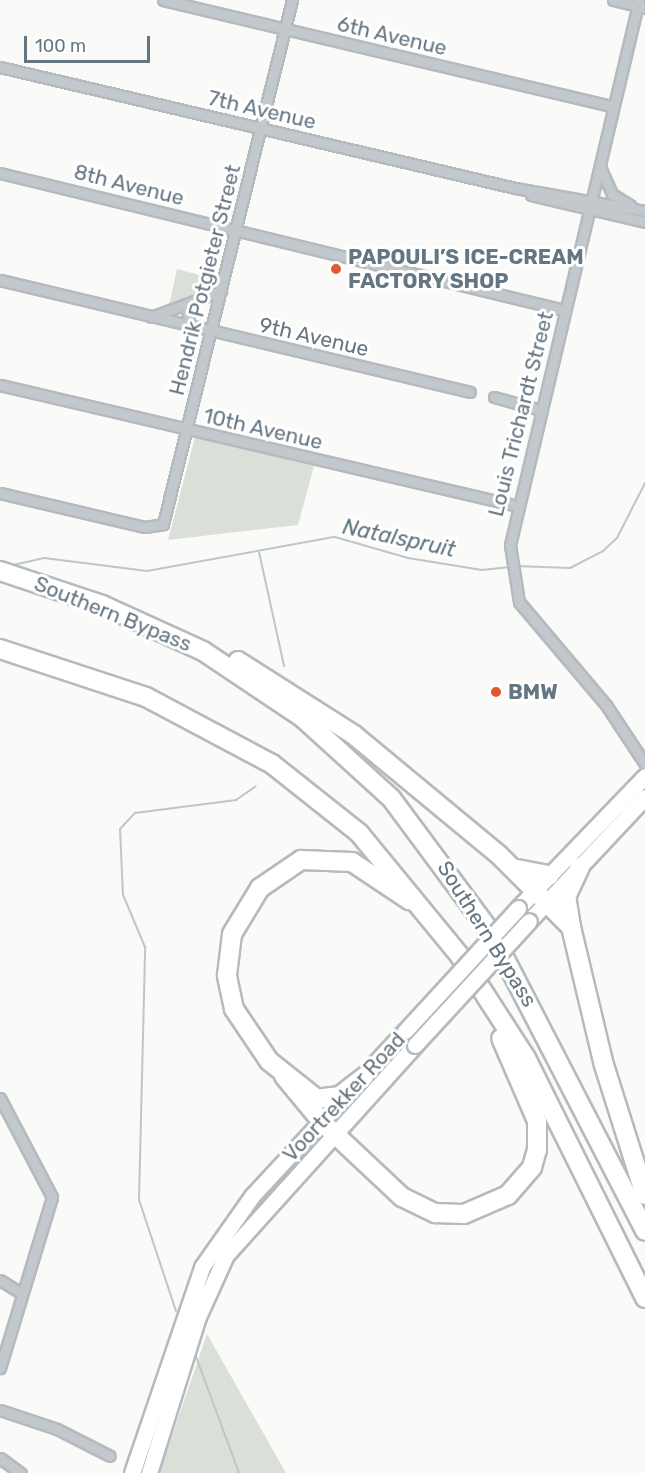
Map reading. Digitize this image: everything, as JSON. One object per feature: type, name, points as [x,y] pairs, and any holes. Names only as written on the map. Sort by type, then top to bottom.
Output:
[{"type":"highway","name":"Southern Bypass","points":[[0,571],[74,594],[168,633],[303,718],[354,761],[424,838],[463,888],[523,988],[645,1231]]},
{"type":"highway","points":[[168,633],[246,663],[354,735],[510,865],[571,927]]},
{"type":"highway","name":"Southern Bypass","points":[[0,649],[146,697],[272,764],[359,833],[460,956],[526,1058],[645,1298]]},
{"type":"highway","points":[[429,916],[370,871],[335,858],[300,860],[260,888],[232,934],[228,975],[242,1025],[328,1128],[402,1197],[435,1213],[481,1211],[522,1182],[537,1150],[537,1120],[460,956]]},
{"type":"highway","points":[[510,865],[549,875]]},
{"type":"highway","points":[[580,867],[566,897],[571,927],[604,1065],[645,1195]]},
{"type":"highway","points":[[284,1076],[317,1099],[340,1096],[364,1077]]},
{"type":"main road","name":"Voortrekker Road","points":[[132,1473],[201,1267],[246,1203],[415,1045],[530,921],[549,875],[645,776]]},
{"type":"main road","name":"Voortrekker Road","points":[[149,1473],[198,1317],[226,1255],[328,1128],[364,1077],[405,1031],[518,908],[541,895],[580,867],[645,797]]},
{"type":"street","name":"6th Avenue","points":[[163,0],[613,106]]},
{"type":"street","name":"Hendrik Potgieter Street","points":[[0,493],[152,528],[163,524],[212,333],[292,0]]},
{"type":"street","points":[[613,0],[640,5]]},
{"type":"street","name":"Louis Trichardt Street","points":[[640,5],[599,164],[510,544],[513,588],[620,726],[645,764]]},
{"type":"street","name":"7th Avenue","points":[[0,67],[515,188],[642,211]]},
{"type":"street","points":[[599,164],[612,194],[642,211]]},
{"type":"street","name":"8th Avenue","points":[[0,173],[564,310]]},
{"type":"street","name":"7th Avenue","points":[[515,188],[589,212],[645,222]]},
{"type":"street","name":"9th Avenue","points":[[0,280],[212,333],[470,392]]},
{"type":"street","points":[[152,317],[221,291]]},
{"type":"street","points":[[186,304],[190,327]]},
{"type":"street","name":"10th Avenue","points":[[0,385],[518,506]]},
{"type":"street","points":[[494,397],[541,410]]},
{"type":"street","points":[[0,1098],[52,1194],[0,1368]]},
{"type":"street","points":[[0,1280],[22,1294]]},
{"type":"street","points":[[0,1410],[57,1429],[110,1456]]},
{"type":"street","points":[[0,1458],[21,1473]]},
{"type":"shaded area","points":[[177,269],[218,280],[215,291],[168,310]]},
{"type":"shaded area","points":[[195,437],[314,466],[298,525],[168,540]]},
{"type":"shaded area","points":[[207,1334],[286,1473],[159,1473]]},
{"type":"waterway","name":"Natalspruit","points":[[515,566],[570,568],[603,551],[617,538],[645,483]]},
{"type":"waterway","name":"Natalspruit","points":[[9,566],[44,558],[147,571],[335,537],[408,558],[482,570],[510,567]]},
{"type":"waterway","points":[[259,552],[284,666]]},
{"type":"waterway","points":[[176,1311],[139,1200],[145,947],[123,895],[120,829],[135,813],[236,800],[256,786]]},
{"type":"waterway","points":[[195,1354],[239,1473]]},
{"type":"place","name":"PAPOULI’S ICE-CREAM FACTORY SHOP","points":[[336,269]]},
{"type":"place","name":"BMW","points":[[496,692]]}]
